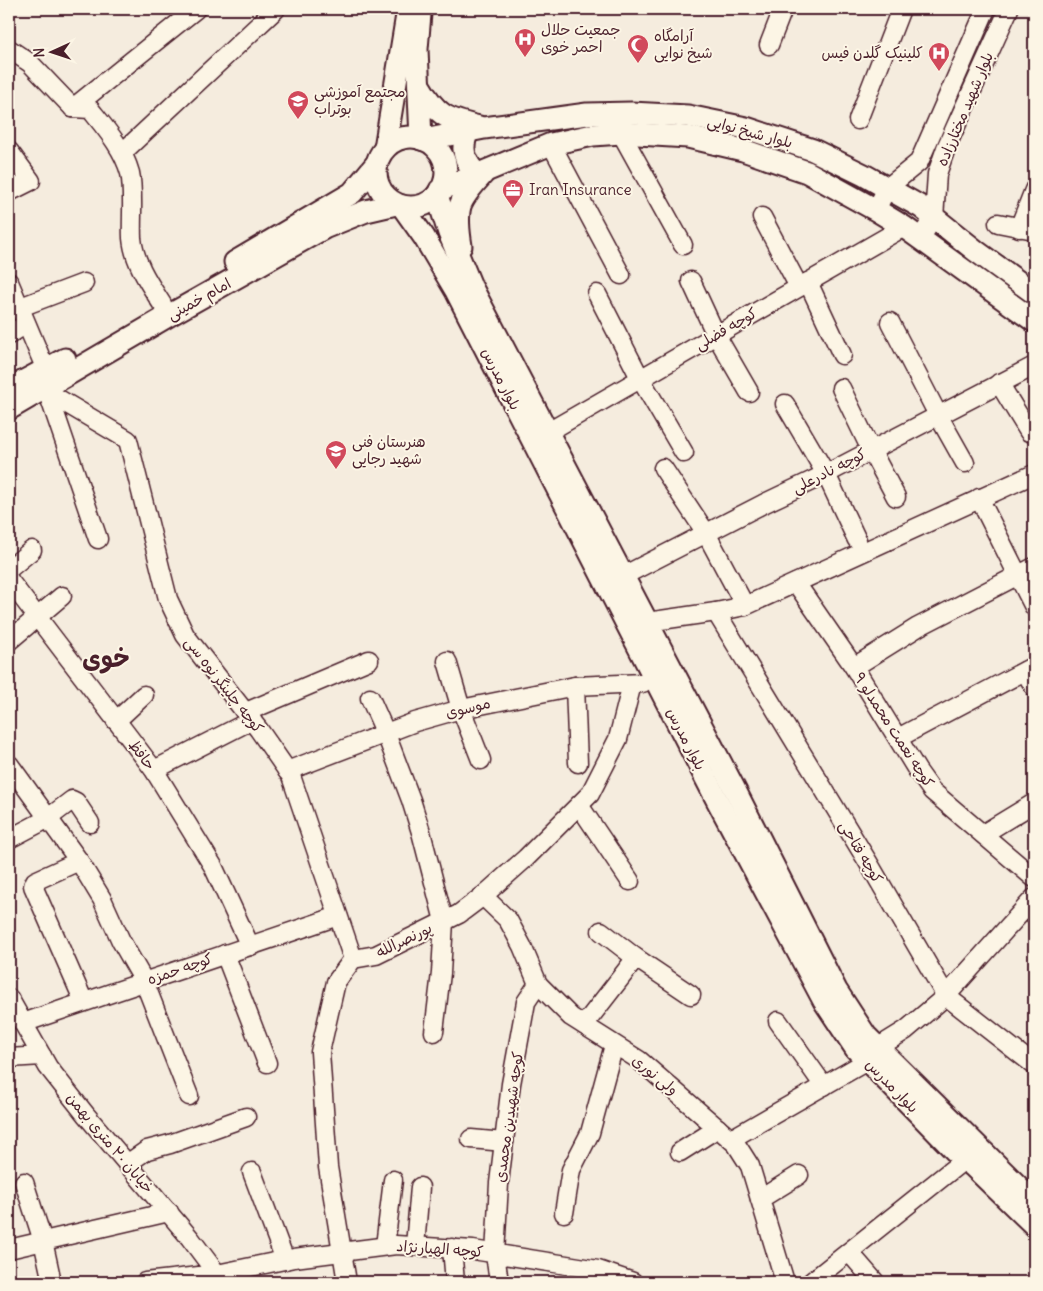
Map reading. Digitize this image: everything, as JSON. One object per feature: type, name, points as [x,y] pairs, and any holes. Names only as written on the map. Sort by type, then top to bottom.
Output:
[{"type":"main road","points":[[381,156],[399,139],[410,137],[423,139],[433,145],[444,161],[446,171],[444,181],[438,193],[427,203],[421,205],[399,205],[389,199],[379,187],[377,179],[381,156],[408,9]]},
{"type":"main road","points":[[420,9],[417,49],[423,139]]},
{"type":"main road","points":[[419,85],[428,101],[440,114],[476,130]]},
{"type":"main road","name":"بلوار شیخ نوایی","points":[[423,139],[587,114],[631,113],[688,116],[746,128],[813,150],[921,207],[1034,293]]},
{"type":"main road","points":[[463,266],[459,230],[460,206],[481,174],[468,164],[464,156],[464,139],[476,130]]},
{"type":"main road","name":"بلوار شیخ نوایی","points":[[438,193],[551,144],[593,135],[621,133],[688,137],[743,150],[806,172],[876,210],[912,233],[1034,321]]},
{"type":"main road","name":"امام خمینی","points":[[9,410],[162,304],[352,192],[381,156]]},
{"type":"main road","points":[[352,192],[363,199],[366,211]]},
{"type":"main road","name":"بلوار مدرس","points":[[438,193],[449,233],[471,286],[738,796],[836,990],[866,1036],[872,1054],[964,1160],[974,1166],[1034,1225]]},
{"type":"main road","name":"امام خمینی","points":[[9,389],[45,384],[324,228],[366,211],[399,205]]},
{"type":"main road","name":"بلوار مدرس","points":[[399,205],[427,243],[456,291],[717,800],[824,1001],[856,1049],[872,1054],[1034,1202]]},
{"type":"main road","points":[[427,243],[429,226],[433,223],[439,224],[449,233]]},
{"type":"street","points":[[73,108],[196,9]]},
{"type":"street","points":[[123,152],[276,9]]},
{"type":"street","points":[[769,45],[784,9]]},
{"type":"street","points":[[858,120],[901,9]]},
{"type":"street","name":"بلوار شهید مختارزاده","points":[[876,210],[887,188],[919,162],[986,9]]},
{"type":"street","name":"بلوار شهید مختارزاده","points":[[934,218],[937,174],[946,148],[1009,9]]},
{"type":"street","points":[[9,49],[30,63],[73,108],[90,109],[123,152],[131,175],[132,240],[136,256],[162,304]]},
{"type":"street","points":[[621,133],[683,245]]},
{"type":"street","points":[[551,144],[622,275]]},
{"type":"street","points":[[9,151],[31,181],[9,192]]},
{"type":"street","points":[[998,223],[1027,229],[1034,190]]},
{"type":"street","points":[[762,217],[804,285],[842,355]]},
{"type":"street","points":[[912,233],[934,218]]},
{"type":"street","name":"کوچه فضلی","points":[[548,432],[804,285],[912,233]]},
{"type":"street","points":[[691,281],[716,335],[749,392]]},
{"type":"street","points":[[9,282],[98,539]]},
{"type":"street","points":[[9,335],[22,316],[84,283]]},
{"type":"street","points":[[597,294],[640,378],[684,453]]},
{"type":"street","points":[[890,322],[965,463]]},
{"type":"street","name":"کوچه نادرعلی","points":[[623,576],[826,474],[1034,366]]},
{"type":"street","points":[[999,383],[1029,432]]},
{"type":"street","name":"کوچه چلینگر نوه سی","points":[[45,384],[128,440],[168,599],[185,635],[249,716],[291,776],[353,959]]},
{"type":"street","points":[[842,388],[871,450],[896,497]]},
{"type":"street","points":[[785,404],[826,474],[857,540]]},
{"type":"street","points":[[663,468],[706,533],[745,606]]},
{"type":"street","points":[[647,622],[745,606],[1034,474]]},
{"type":"street","points":[[979,498],[1034,607]]},
{"type":"street","points":[[9,569],[32,550]]},
{"type":"street","points":[[854,667],[918,627],[1034,567]]},
{"type":"street","name":"حافظ","points":[[9,580],[154,770],[213,866],[250,946]]},
{"type":"street","name":"کوچه نعمت محمدلو ۹","points":[[796,583],[854,667],[916,770],[932,791],[1034,878]]},
{"type":"street","points":[[9,640],[62,596]]},
{"type":"street","name":"کوچه فتاحی","points":[[716,612],[868,862],[946,996],[1031,1055]]},
{"type":"street","points":[[154,770],[249,716],[369,660]]},
{"type":"street","points":[[447,661],[461,708],[481,760]]},
{"type":"street","points":[[898,738],[1029,668],[1034,687]]},
{"type":"street","name":"موسوی","points":[[287,771],[415,722],[461,708],[575,686],[657,682]]},
{"type":"street","name":"پورنصرالله","points":[[353,959],[376,955],[459,914],[483,896],[526,858],[579,806],[590,794],[618,739],[632,684]]},
{"type":"street","points":[[575,686],[578,763]]},
{"type":"street","points":[[116,721],[144,695]]},
{"type":"street","points":[[370,698],[386,734],[421,832],[444,921],[441,973],[434,1032]]},
{"type":"street","points":[[9,764],[79,861],[102,899],[121,941],[144,981],[189,1096]]},
{"type":"street","points":[[9,840],[47,818],[72,800],[76,802],[90,823]]},
{"type":"street","points":[[983,834],[1034,803]]},
{"type":"street","points":[[579,806],[630,881]]},
{"type":"street","points":[[79,861],[35,881],[33,886],[84,1002]]},
{"type":"street","name":"ولی نوری","points":[[483,896],[508,920],[522,946],[538,984],[571,1017],[639,1060],[736,1144],[750,1166],[785,1282]]},
{"type":"street","points":[[680,1152],[824,1086],[906,1030],[946,996],[1034,898]]},
{"type":"street","name":"کوچه حمزه","points":[[23,1023],[338,916]]},
{"type":"street","points":[[601,931],[636,958],[691,995]]},
{"type":"street","points":[[225,954],[267,1063]]},
{"type":"street","points":[[584,1025],[636,958]]},
{"type":"street","points":[[347,1282],[328,1167],[320,1052],[336,982],[353,959]]},
{"type":"street","name":"کوچه شهیدین محمدی","points":[[499,1282],[495,1254],[499,1183],[511,1084],[526,1002],[538,984]]},
{"type":"street","name":"خیابان ۲۰ متری بهمن","points":[[9,998],[48,1067],[190,1238],[218,1278]]},
{"type":"street","points":[[778,1021],[824,1086]]},
{"type":"street","points":[[564,1213],[571,1170],[590,1133],[614,1045]]},
{"type":"street","points":[[9,1058],[42,1056]]},
{"type":"street","points":[[127,1164],[146,1150],[170,1144],[246,1117]]},
{"type":"street","points":[[471,1139],[504,1142]]},
{"type":"street","points":[[811,1282],[964,1160]]},
{"type":"street","points":[[252,1172],[285,1260]]},
{"type":"street","points":[[760,1200],[799,1175]]},
{"type":"street","points":[[385,1246],[392,1180]]},
{"type":"street","points":[[24,1182],[43,1241],[52,1282]]},
{"type":"street","points":[[415,1246],[420,1187]]},
{"type":"street","points":[[9,1249],[169,1212]]},
{"type":"street","name":"کوچه الهیارنژاد","points":[[145,1282],[218,1278],[285,1260],[396,1245],[452,1248],[598,1270],[634,1282]]},
{"type":"street","points":[[452,1248],[455,1282]]},
{"type":"street","points":[[849,1252],[874,1282]]},
{"type":"place","name":"جمعیت حلال احمر خوی","points":[[525,58]]},
{"type":"place","name":"آرامگاه شیخ نوایی","points":[[638,64]]},
{"type":"place","name":"کلینیک گلدن فیس","points":[[939,72]]},
{"type":"place","name":"مجتمع آموزشی بوتراب","points":[[298,120]]},
{"type":"place","name":"Iran Insurance","points":[[513,209]]},
{"type":"place","name":"هنرستان فنی شهید رجایی","points":[[336,470]]},
{"type":"district","name":"خوی","points":[[106,658]]}]
